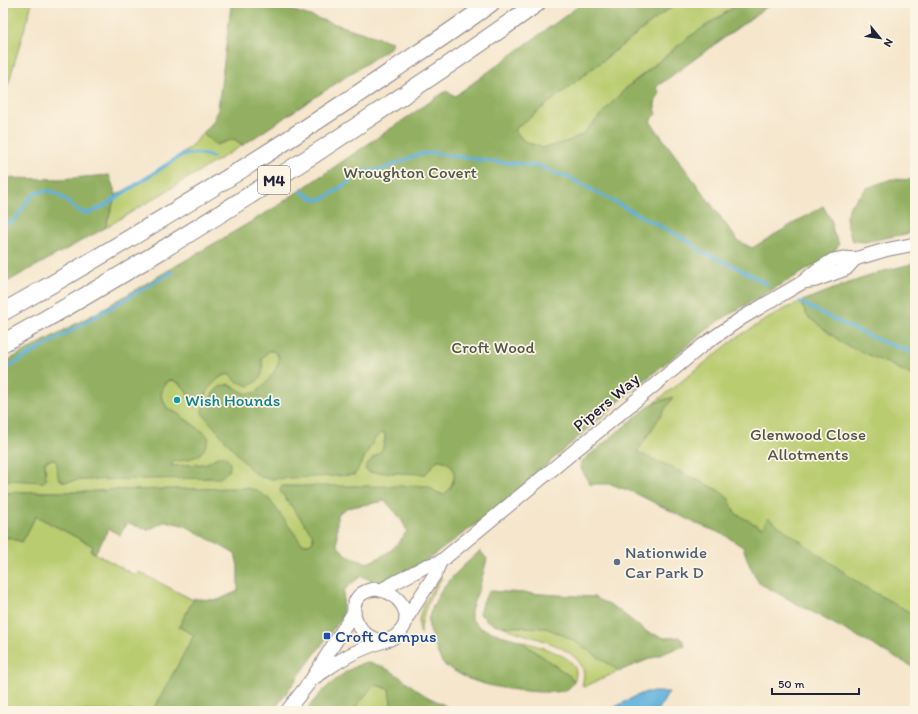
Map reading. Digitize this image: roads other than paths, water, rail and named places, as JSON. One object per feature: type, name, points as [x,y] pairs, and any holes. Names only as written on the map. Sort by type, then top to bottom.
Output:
[{"type":"highway","name":"M4","points":[[3,312],[96,259],[259,158],[332,111],[491,3]]},
{"type":"highway","name":"M4","points":[[3,343],[83,298],[279,177],[492,36],[537,3]]},
{"type":"main road","name":"Pipers Way","points":[[382,590],[426,566],[440,562],[703,345],[742,318],[803,282],[817,270],[833,260],[843,258],[855,259],[885,250],[915,244]]},
{"type":"main road","name":"Pipers Way","points":[[406,619],[435,574],[440,562]]},
{"type":"main road","points":[[312,679],[353,653],[391,639],[400,632],[406,619],[403,606],[390,593],[382,590],[369,590],[361,595],[355,602],[355,619],[373,639],[384,641]]},
{"type":"main road","points":[[287,711],[312,679],[354,612]]},
{"type":"water","points":[[646,692],[669,692],[658,711],[607,711],[636,696]]},
{"type":"waterway","points":[[301,191],[312,198],[320,200],[327,197],[364,171],[380,170],[420,154],[433,153],[539,166],[556,174],[566,176],[690,242],[701,252],[732,265],[767,284]]},
{"type":"waterway","points":[[3,224],[14,220],[28,201],[36,193],[41,191],[53,192],[81,212],[89,213],[102,207],[180,156],[196,154],[213,157]]},
{"type":"waterway","points":[[3,370],[172,272]]},
{"type":"waterway","points":[[800,302],[888,344],[915,353]]},
{"type":"place","name":"Wish Hounds","points":[[177,400]]},
{"type":"place","name":"Nationwide Car Park D","points":[[617,562]]},
{"type":"place","name":"Croft Campus","points":[[327,636]]},
{"type":"park label","name":"Wroughton Covert","points":[[410,172]]},
{"type":"park label","name":"Croft Wood","points":[[493,347]]},
{"type":"park label","name":"Glenwood Close Allotments","points":[[808,444]]}]
